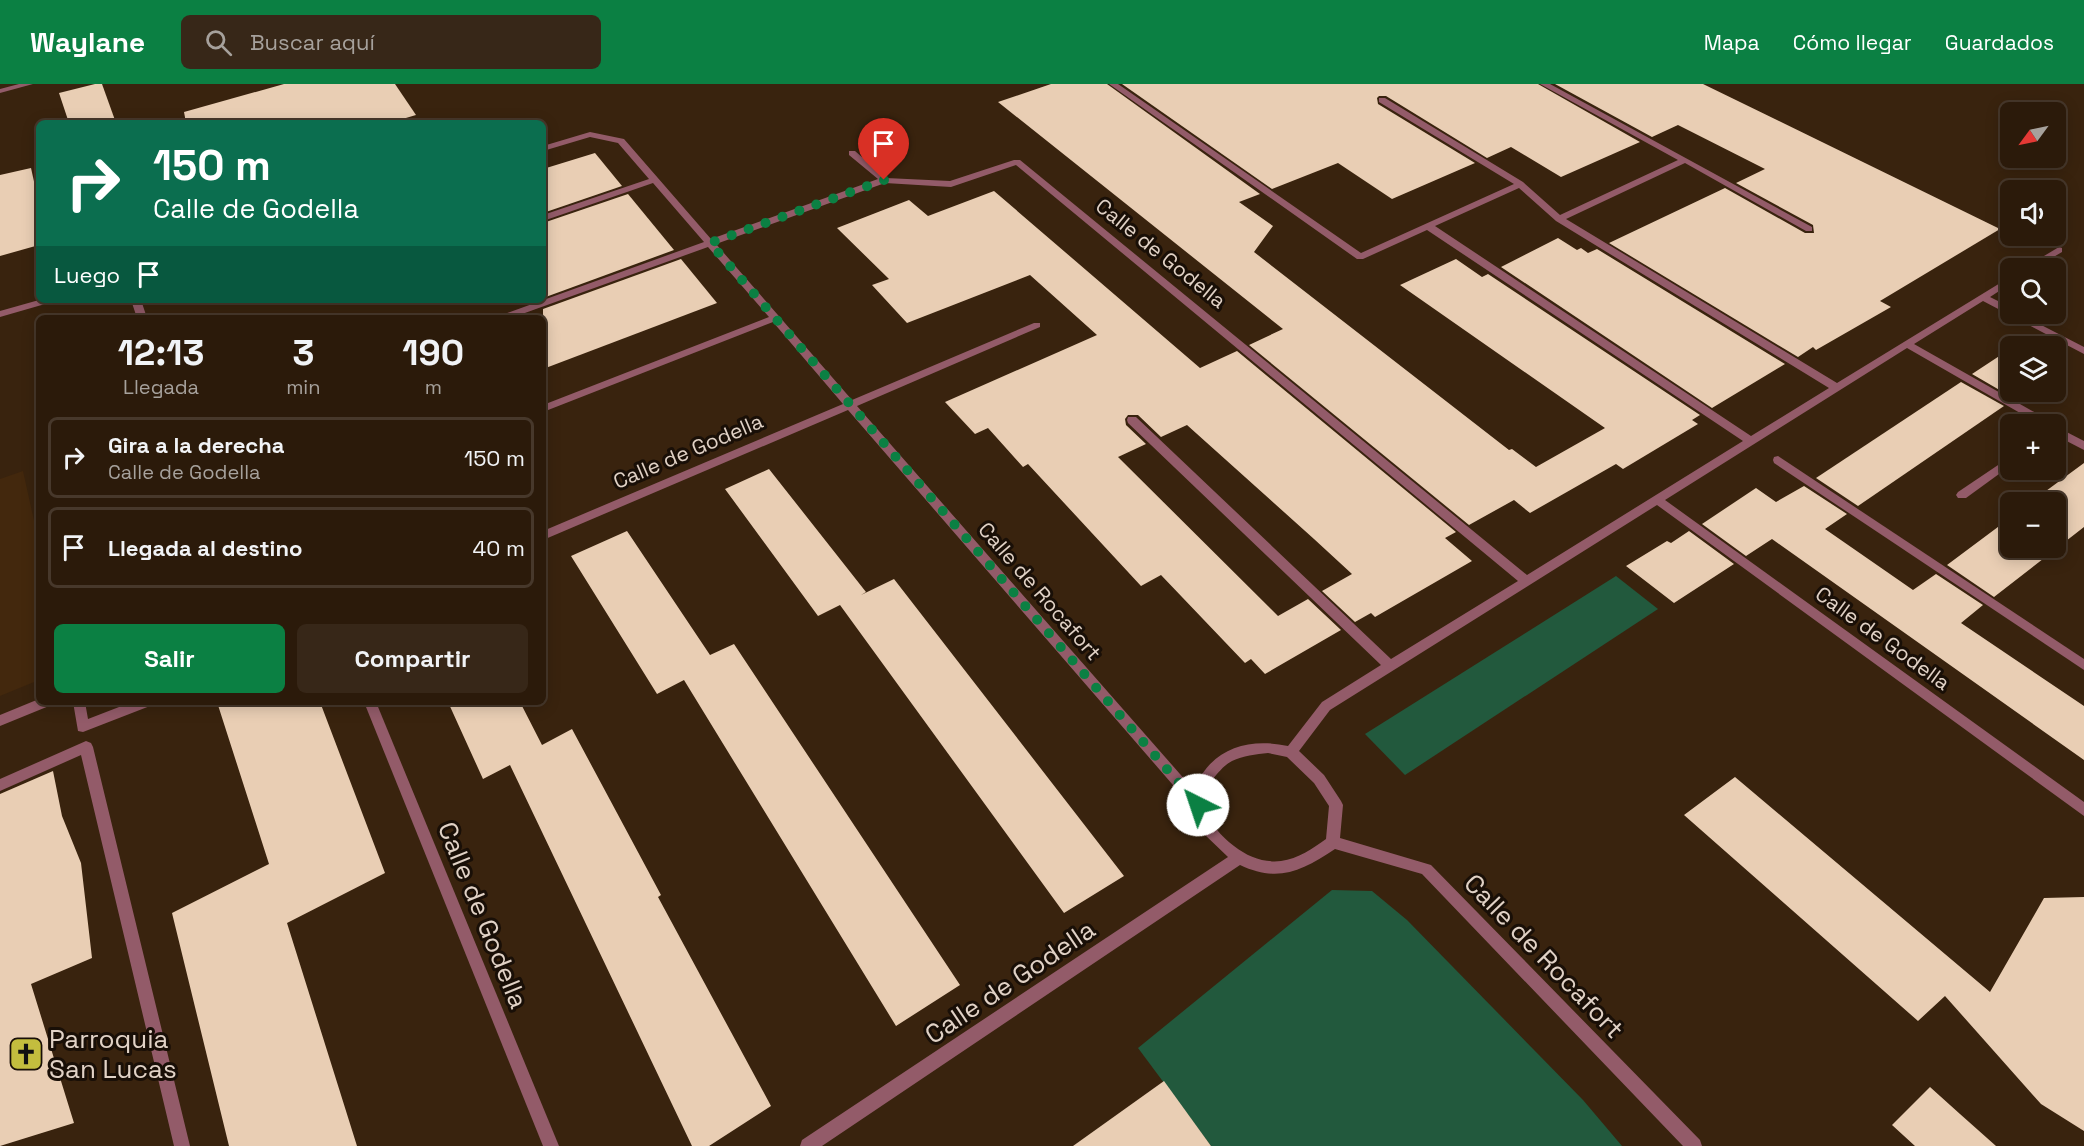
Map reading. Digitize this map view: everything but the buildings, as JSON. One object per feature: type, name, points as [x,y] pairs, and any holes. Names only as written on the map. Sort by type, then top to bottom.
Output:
[{"type":"street","points":[[0,91],[29,84]]},
{"type":"street","points":[[1113,84],[1360,257],[1520,184]]},
{"type":"street","points":[[1544,84],[1809,230]]},
{"type":"street","points":[[1382,100],[1520,184],[1559,219],[1837,388]]},
{"type":"street","name":"Calle de Rocafort","points":[[546,148],[590,134],[621,141],[1198,805]]},
{"type":"street","points":[[852,153],[884,180]]},
{"type":"street","points":[[1559,219],[1685,160]]},
{"type":"street","name":"Calle de Godella","points":[[710,243],[884,180],[951,184],[1017,162],[1526,581]]},
{"type":"street","points":[[546,217],[655,180]]},
{"type":"street","points":[[1428,226],[1751,441]]},
{"type":"street","points":[[546,302],[710,243]]},
{"type":"street","points":[[2046,258],[2060,250]]},
{"type":"street","points":[[1291,752],[1326,706],[2000,286]]},
{"type":"street","points":[[1983,297],[2000,306]]},
{"type":"street","points":[[0,314],[38,303]]},
{"type":"street","points":[[510,315],[544,303]]},
{"type":"street","points":[[546,408],[775,318]]},
{"type":"street","points":[[2033,324],[2084,351]]},
{"type":"street","points":[[850,405],[1037,325]]},
{"type":"street","points":[[1907,344],[2029,414]]},
{"type":"street","name":"Calle de Godella","points":[[546,535],[850,405]]},
{"type":"street","points":[[1132,420],[1390,666]]},
{"type":"street","points":[[2066,436],[2084,446]]},
{"type":"street","points":[[1778,459],[2084,665]]},
{"type":"street","points":[[1962,495],[2000,468]]},
{"type":"street","name":"Calle de Godella","points":[[1657,500],[2084,810]]},
{"type":"street","points":[[0,721],[38,705]]},
{"type":"street","points":[[79,705],[86,747],[182,1146]]},
{"type":"street","points":[[83,728],[139,705]]},
{"type":"street","name":"Calle de Godella","points":[[371,705],[551,1146]]},
{"type":"street","points":[[0,784],[86,747]]},
{"type":"street","points":[[1268,747],[1291,752],[1319,779],[1336,805],[1333,842],[1305,862],[1270,868],[1238,858],[1212,836],[1198,805],[1202,787],[1210,771],[1225,759],[1246,750],[1268,747]]},
{"type":"street","name":"Calle de Rocafort","points":[[1333,842],[1426,869],[1694,1146]]},
{"type":"street","name":"Calle de Godella","points":[[808,1146],[1238,858]]},
{"type":"shaded area","points":[[23,471],[36,530],[36,681],[0,696],[0,479]]},
{"type":"green space","points":[[1616,576],[1658,609],[1405,775],[1365,734]]},
{"type":"green space","points":[[1332,890],[1372,891],[1407,920],[1583,1100],[1622,1146],[1211,1146],[1138,1048]]},
{"type":"place","name":"Parroquia San Lucas","points":[[26,1054]]},
{"type":"route","points":[[884,180],[710,243],[1198,805]]}]
